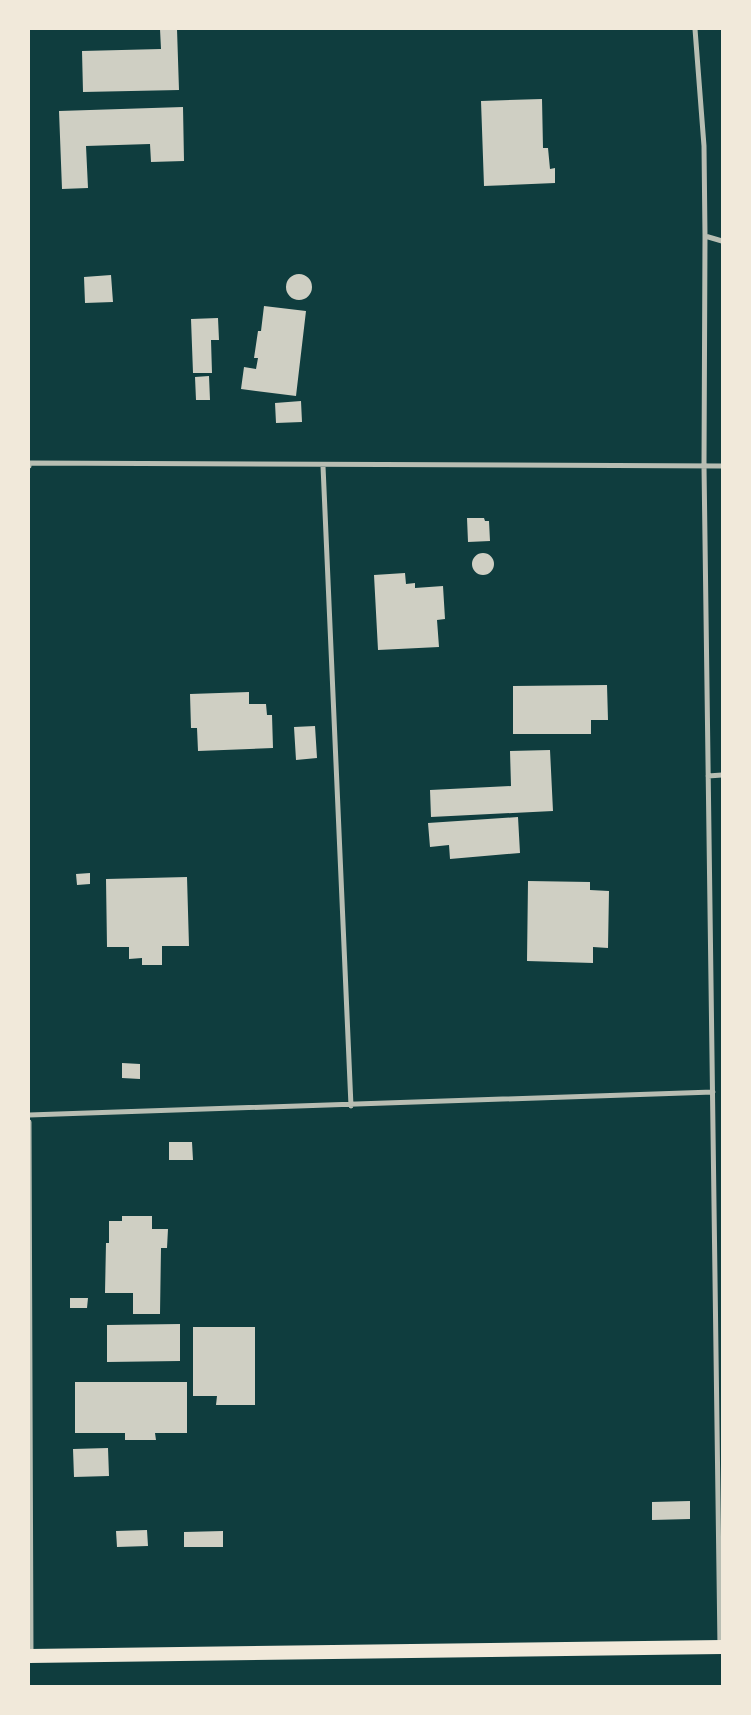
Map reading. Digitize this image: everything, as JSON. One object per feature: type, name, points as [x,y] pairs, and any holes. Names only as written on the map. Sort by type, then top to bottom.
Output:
[{"type":"highway","points":[[30,1656],[721,1647]]},
{"type":"street","points":[[695,29],[704,146],[706,236],[704,466],[721,1647]]},
{"type":"street","points":[[706,236],[722,240]]},
{"type":"street","points":[[29,458],[29,464],[722,466]]},
{"type":"street","points":[[323,466],[352,1106]]},
{"type":"street","points":[[708,776],[722,776]]},
{"type":"street","points":[[29,1115],[352,1106],[712,1092]]},
{"type":"street","points":[[29,1122],[30,1656]]},
{"type":"building","points":[[160,29],[177,29],[179,90],[83,92],[82,51],[161,49]]},
{"type":"building","points":[[542,99],[543,148],[548,148],[550,169],[555,168],[555,183],[484,186],[481,101]]},
{"type":"building","points":[[183,107],[184,161],[151,162],[150,144],[86,146],[88,188],[62,189],[59,111]]},
{"type":"building","points":[[299,274],[308,278],[312,287],[308,296],[299,300],[290,296],[286,287],[290,278]]},
{"type":"building","points":[[111,275],[113,302],[85,303],[84,277]]},
{"type":"building","points":[[264,306],[306,311],[296,396],[241,389],[244,367],[256,369],[258,358],[254,358],[258,331],[261,331]]},
{"type":"building","points":[[218,318],[219,340],[211,340],[212,373],[193,373],[191,319]]},
{"type":"building","points":[[209,376],[210,400],[196,400],[195,377]]},
{"type":"building","points":[[301,401],[302,422],[276,423],[275,403]]},
{"type":"building","points":[[467,518],[484,518],[485,521],[489,521],[490,541],[468,542]]},
{"type":"building","points":[[479,553],[487,553],[494,560],[494,568],[487,575],[479,575],[472,568],[472,560]]},
{"type":"building","points":[[405,573],[406,584],[415,583],[415,588],[443,586],[445,619],[437,620],[439,647],[378,650],[374,575]]},
{"type":"building","points":[[607,685],[608,720],[591,720],[591,734],[513,734],[513,686]]},
{"type":"building","points":[[249,692],[249,704],[266,704],[267,715],[272,715],[273,748],[198,751],[197,728],[191,728],[190,694]]},
{"type":"building","points":[[315,726],[317,758],[296,760],[294,727]]},
{"type":"building","points":[[550,750],[553,811],[431,817],[430,790],[511,786],[510,751]]},
{"type":"building","points":[[518,817],[520,853],[450,859],[449,845],[430,847],[428,823]]},
{"type":"building","points":[[90,873],[90,884],[77,885],[76,874]]},
{"type":"building","points":[[187,877],[189,946],[162,946],[162,965],[142,965],[142,958],[129,959],[129,947],[107,947],[106,879]]},
{"type":"building","points":[[528,881],[590,882],[590,890],[609,891],[608,948],[593,947],[593,963],[527,961]]},
{"type":"building","points":[[122,1063],[140,1064],[140,1079],[122,1078]]},
{"type":"building","points":[[169,1142],[192,1142],[193,1160],[169,1160]]},
{"type":"building","points":[[122,1216],[152,1216],[152,1229],[168,1229],[167,1248],[161,1248],[160,1314],[133,1314],[133,1293],[105,1293],[106,1243],[109,1243],[109,1221],[122,1221]]},
{"type":"building","points":[[70,1298],[88,1298],[87,1308],[70,1308]]},
{"type":"building","points":[[180,1324],[180,1361],[107,1362],[107,1325]]},
{"type":"building","points":[[193,1327],[255,1327],[255,1405],[216,1405],[217,1396],[193,1396]]},
{"type":"building","points":[[75,1382],[187,1382],[187,1433],[155,1433],[156,1440],[125,1440],[125,1433],[75,1433]]},
{"type":"building","points":[[108,1448],[109,1476],[74,1477],[73,1449]]},
{"type":"building","points":[[690,1501],[690,1519],[652,1520],[652,1502]]},
{"type":"building","points":[[147,1530],[148,1546],[117,1547],[116,1531]]},
{"type":"building","points":[[223,1531],[223,1547],[184,1547],[184,1532]]}]
